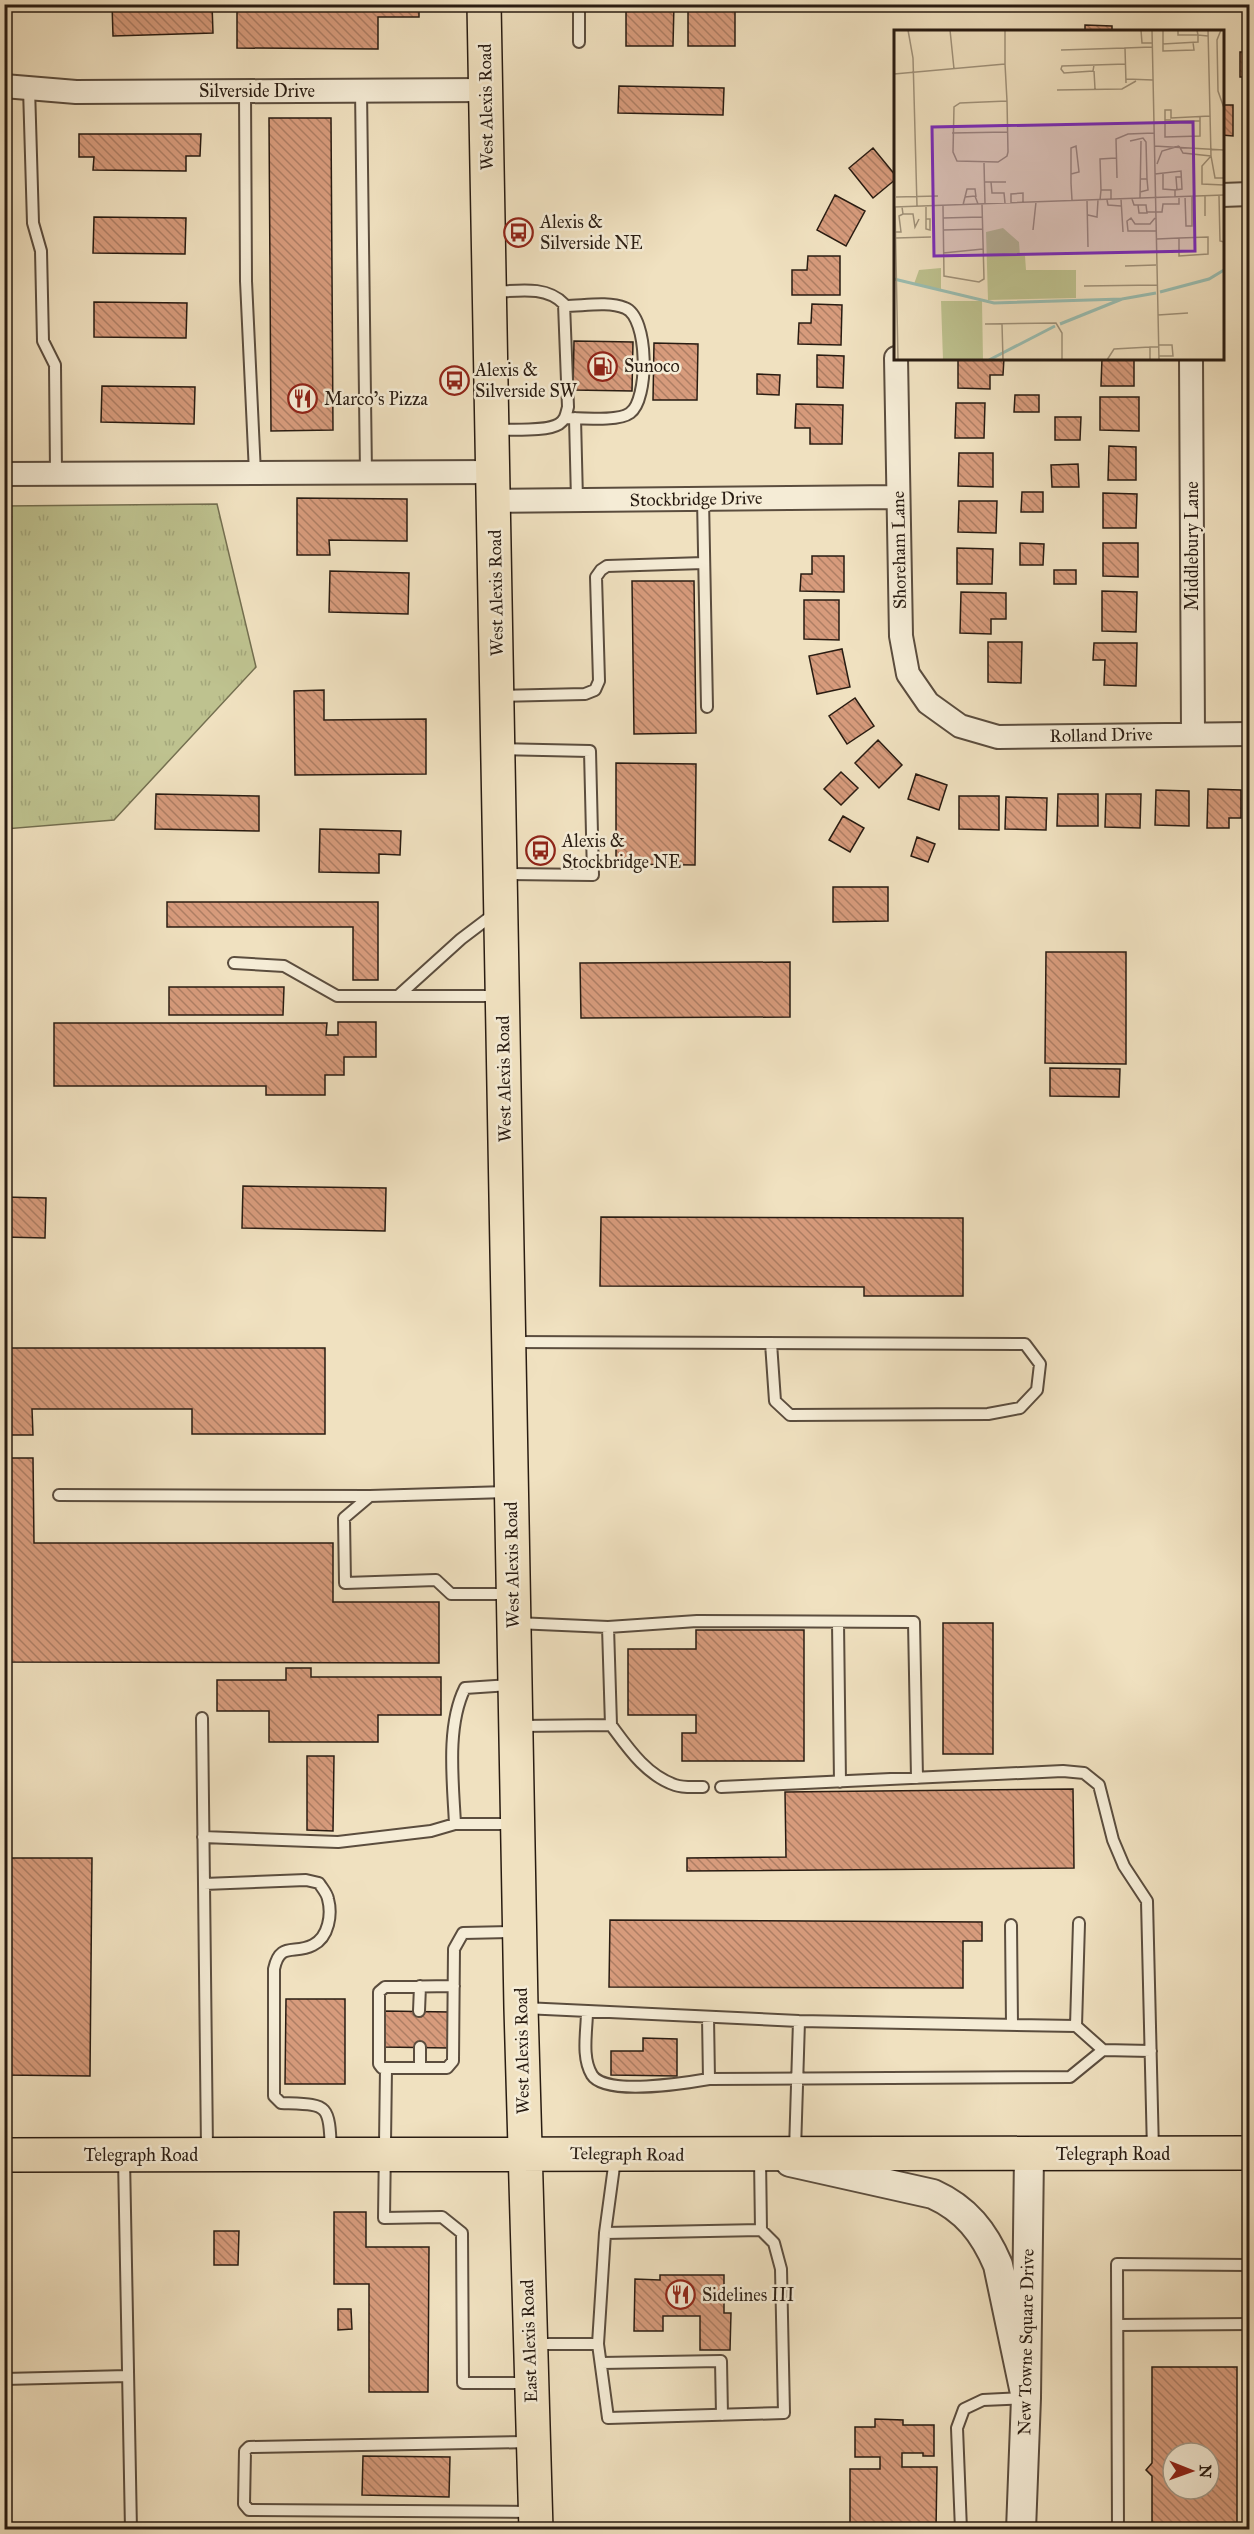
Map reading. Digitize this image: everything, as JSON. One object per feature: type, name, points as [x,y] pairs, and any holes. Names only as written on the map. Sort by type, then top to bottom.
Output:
[{"type":"main road","name":"West Alexis Road","points":[[484,4],[524,2153]]},
{"type":"main road","name":"East Alexis Road","points":[[524,2153],[535,2521]]},
{"type":"main road","name":"Telegraph Road","points":[[4,2155],[1250,2153]]},
{"type":"street","name":"Silverside Drive","points":[[4,86],[76,92],[486,90]]},
{"type":"street","points":[[1224,195],[1250,195]]},
{"type":"street","name":"Shoreham Lane","points":[[896,360],[901,636],[908,674],[927,703],[954,722]]},
{"type":"street","name":"Middlebury Lane","points":[[1191,360],[1192,734]]},
{"type":"street","points":[[4,474],[366,473],[494,486]]},
{"type":"street","name":"Stockbridge Drive","points":[[494,486],[577,500],[898,497]]},
{"type":"street","name":"Rolland Drive","points":[[954,722],[960,726],[998,737],[1250,734]]},
{"type":"street","name":"New Towne Square Drive","points":[[1021,2529],[1026,2397],[1029,2154]]},
{"type":"street","points":[[760,2155],[933,2194],[961,2210],[977,2226],[990,2245],[998,2265],[1026,2397]]},
{"type":"lane","points":[[579,4],[579,42]]},
{"type":"lane","points":[[29,88],[33,223],[41,251],[44,341],[55,365],[56,473]]},
{"type":"lane","points":[[361,90],[366,473]]},
{"type":"lane","points":[[245,91],[246,281],[255,473]]},
{"type":"lane","points":[[490,292],[545,291],[556,295],[565,306],[568,407],[577,500]]},
{"type":"lane","points":[[493,430],[549,428],[570,418],[628,415],[638,406],[642,391],[642,333],[636,317],[626,308],[613,305],[565,306]]},
{"type":"lane","points":[[703,499],[707,707]]},
{"type":"lane","points":[[498,696],[585,694],[595,690],[599,681],[596,577],[607,566],[704,563]]},
{"type":"lane","points":[[499,749],[590,752],[593,875],[501,874]]},
{"type":"lane","points":[[398,996],[461,939],[502,908]]},
{"type":"lane","points":[[234,963],[284,966],[337,996],[503,996]]},
{"type":"lane","points":[[508,1342],[771,1343],[1025,1344],[1040,1365],[1037,1390],[1020,1408],[988,1414],[790,1415],[775,1401],[771,1343]]},
{"type":"lane","points":[[59,1495],[370,1496],[510,1492]]},
{"type":"lane","points":[[370,1496],[344,1518],[345,1582],[436,1580],[451,1594],[513,1609],[608,1627],[697,1621],[914,1622],[917,1778]]},
{"type":"lane","points":[[838,1622],[840,1782]]},
{"type":"lane","points":[[608,1627],[611,1725],[646,1768],[677,1786],[703,1788]]},
{"type":"lane","points":[[455,1824],[452,1756],[459,1699],[465,1688],[474,1685],[514,1685]]},
{"type":"lane","points":[[202,1718],[207,2154]]},
{"type":"lane","points":[[515,1726],[611,1725]]},
{"type":"lane","points":[[721,1787],[1063,1771],[1084,1773],[1100,1785],[1113,1840],[1124,1866],[1147,1901],[1153,2154]]},
{"type":"lane","points":[[203,1837],[338,1842],[432,1831],[455,1824],[517,1824]]},
{"type":"lane","points":[[204,1884],[306,1880],[319,1883],[328,1897],[330,1919],[324,1936],[314,1945],[284,1951],[277,1957],[274,1969],[273,2074],[274,2096],[281,2103],[317,2105],[330,2117],[331,2154]]},
{"type":"lane","points":[[1076,2026],[1078,1923]]},
{"type":"lane","points":[[1011,1925],[1012,2025]]},
{"type":"lane","points":[[454,1986],[385,1986],[379,1992],[379,2064],[382,2068],[447,2068],[453,2061],[454,1986],[454,1948],[463,1933],[519,1932]]},
{"type":"lane","points":[[419,2011],[420,1986]]},
{"type":"lane","points":[[521,2008],[799,2021],[1076,2026],[1103,2050]]},
{"type":"lane","points":[[587,2011],[586,2061],[593,2077],[605,2085],[673,2085],[709,2079],[1071,2077],[1103,2050],[1151,2050]]},
{"type":"lane","points":[[708,2017],[709,2079]]},
{"type":"lane","points":[[795,2154],[799,2021]]},
{"type":"lane","points":[[420,2047],[420,2068]]},
{"type":"lane","points":[[386,2068],[387,2154],[384,2218],[442,2217],[462,2233],[464,2383],[531,2382]]},
{"type":"lane","points":[[616,2153],[605,2233],[598,2344],[608,2418],[784,2413],[781,2269],[774,2243],[761,2230],[760,2155]]},
{"type":"lane","points":[[124,2155],[131,2529]]},
{"type":"lane","points":[[605,2233],[761,2230]]},
{"type":"lane","points":[[1118,2529],[1118,2264],[1250,2265]]},
{"type":"lane","points":[[1118,2325],[1250,2324]]},
{"type":"lane","points":[[529,2344],[598,2344]]},
{"type":"lane","points":[[601,2363],[721,2361],[722,2415]]},
{"type":"lane","points":[[4,2379],[128,2376]]},
{"type":"lane","points":[[961,2529],[957,2428],[964,2409],[983,2400],[1026,2397]]},
{"type":"lane","points":[[533,2442],[249,2447],[245,2451],[244,2504],[249,2510],[535,2521]]},
{"type":"green space","points":[[217,504],[256,667],[114,820],[5,829],[5,506]]},
{"type":"building","points":[[112,4],[212,4],[213,33],[113,36]]},
{"type":"building","points":[[237,4],[419,4],[419,17],[378,17],[378,49],[237,48]]},
{"type":"building","points":[[626,4],[674,4],[673,46],[626,46]]},
{"type":"building","points":[[688,4],[735,4],[735,46],[688,46]]},
{"type":"building","points":[[1085,25],[1112,26],[1112,30],[1085,30]]},
{"type":"building","points":[[1240,52],[1250,52],[1250,77],[1240,77]]},
{"type":"building","points":[[619,86],[724,88],[723,115],[618,113]]},
{"type":"building","points":[[1224,105],[1233,105],[1233,136],[1224,135]]},
{"type":"building","points":[[269,118],[331,118],[333,430],[271,431]]},
{"type":"building","points":[[79,134],[201,134],[200,156],[186,156],[186,171],[93,170],[94,157],[79,157]]},
{"type":"building","points":[[873,148],[894,174],[894,181],[873,198],[849,168]]},
{"type":"building","points":[[835,195],[865,211],[846,246],[817,230]]},
{"type":"building","points":[[94,217],[186,218],[185,254],[93,253]]},
{"type":"building","points":[[808,256],[840,256],[840,295],[792,295],[792,270],[807,270]]},
{"type":"building","points":[[94,302],[187,303],[186,338],[94,337]]},
{"type":"building","points":[[812,304],[842,305],[841,345],[798,344],[799,323],[811,323]]},
{"type":"building","name":"Sunoco","points":[[574,341],[633,342],[632,391],[573,390]]},
{"type":"building","points":[[654,343],[698,344],[697,400],[653,400]]},
{"type":"building","points":[[817,355],[844,356],[843,388],[817,387]]},
{"type":"building","points":[[958,360],[1004,360],[1003,375],[990,375],[990,389],[958,388]]},
{"type":"building","points":[[1102,360],[1134,360],[1134,386],[1101,386]]},
{"type":"building","points":[[757,374],[780,375],[779,395],[757,394]]},
{"type":"building","points":[[102,386],[195,387],[194,424],[101,422]]},
{"type":"building","points":[[1015,395],[1039,395],[1039,412],[1014,412]]},
{"type":"building","points":[[1100,397],[1139,397],[1139,431],[1100,430]]},
{"type":"building","points":[[956,403],[985,403],[984,438],[955,438]]},
{"type":"building","points":[[796,404],[843,405],[842,444],[810,444],[810,428],[795,428]]},
{"type":"building","points":[[1055,417],[1081,417],[1080,440],[1055,440]]},
{"type":"building","points":[[1109,446],[1136,447],[1136,480],[1108,480]]},
{"type":"building","points":[[959,453],[993,453],[993,487],[958,486]]},
{"type":"building","points":[[1078,464],[1079,487],[1052,487],[1051,465]]},
{"type":"building","points":[[1022,492],[1043,492],[1043,512],[1021,512]]},
{"type":"building","points":[[1103,493],[1137,494],[1136,528],[1103,528]]},
{"type":"building","points":[[297,498],[407,499],[407,541],[329,540],[330,555],[297,555]]},
{"type":"building","points":[[959,501],[997,501],[996,533],[958,532]]},
{"type":"building","points":[[1020,543],[1044,544],[1043,565],[1020,565]]},
{"type":"building","points":[[1103,543],[1138,543],[1138,577],[1103,576]]},
{"type":"building","points":[[957,548],[993,549],[992,584],[957,584]]},
{"type":"building","points":[[812,556],[844,556],[844,592],[800,591],[801,574],[812,574]]},
{"type":"building","points":[[1054,570],[1076,570],[1076,584],[1054,584]]},
{"type":"building","points":[[330,571],[409,573],[408,614],[329,612]]},
{"type":"building","points":[[632,581],[694,581],[696,733],[634,734]]},
{"type":"building","points":[[1102,591],[1137,592],[1136,632],[1102,631]]},
{"type":"building","points":[[961,592],[1006,593],[1006,619],[991,619],[991,634],[960,633]]},
{"type":"building","points":[[804,600],[839,600],[839,640],[804,639]]},
{"type":"building","points":[[988,642],[1022,642],[1021,683],[988,682]]},
{"type":"building","points":[[1094,643],[1137,643],[1136,686],[1104,685],[1105,660],[1093,660]]},
{"type":"building","points":[[842,649],[850,687],[817,694],[809,656]]},
{"type":"building","points":[[324,690],[324,720],[426,719],[426,774],[295,775],[294,691]]},
{"type":"building","points":[[855,698],[874,726],[847,744],[829,716]]},
{"type":"building","points":[[878,740],[902,765],[879,788],[855,763]]},
{"type":"building","points":[[616,763],[696,764],[695,865],[616,864]]},
{"type":"building","points":[[841,772],[858,788],[841,805],[824,789]]},
{"type":"building","points":[[916,774],[947,785],[939,810],[908,799]]},
{"type":"building","points":[[1208,789],[1241,790],[1241,818],[1229,818],[1229,828],[1207,828]]},
{"type":"building","points":[[1156,790],[1189,791],[1189,826],[1155,825]]},
{"type":"building","points":[[156,794],[259,796],[259,831],[155,829]]},
{"type":"building","points":[[1058,794],[1098,794],[1098,826],[1057,826]]},
{"type":"building","points":[[1106,794],[1141,794],[1140,828],[1105,827]]},
{"type":"building","points":[[959,796],[999,796],[999,830],[959,829]]},
{"type":"building","points":[[1006,797],[1047,798],[1046,830],[1005,829]]},
{"type":"building","points":[[843,816],[864,828],[850,852],[829,840]]},
{"type":"building","points":[[320,829],[401,831],[400,855],[379,854],[379,873],[319,872]]},
{"type":"building","points":[[917,837],[935,844],[928,862],[911,856]]},
{"type":"building","points":[[833,887],[888,887],[888,921],[833,922]]},
{"type":"building","points":[[167,902],[378,902],[378,980],[353,980],[353,927],[167,927]]},
{"type":"building","points":[[1046,952],[1126,952],[1126,1064],[1045,1063]]},
{"type":"building","points":[[790,962],[790,1017],[581,1018],[580,963]]},
{"type":"building","points":[[169,987],[284,987],[283,1015],[169,1015]]},
{"type":"building","points":[[338,1022],[376,1022],[376,1057],[344,1057],[344,1075],[325,1075],[325,1095],[266,1095],[266,1086],[54,1086],[54,1023],[327,1023],[326,1035],[338,1035]]},
{"type":"building","points":[[1050,1068],[1120,1069],[1119,1097],[1050,1096]]},
{"type":"building","points":[[243,1186],[386,1188],[385,1231],[242,1228]]},
{"type":"building","points":[[4,1197],[46,1198],[45,1238],[4,1237]]},
{"type":"building","points":[[601,1217],[963,1218],[963,1296],[864,1296],[864,1287],[600,1286]]},
{"type":"building","points":[[4,1348],[325,1348],[325,1434],[192,1434],[192,1409],[32,1409],[33,1435],[4,1435]]},
{"type":"building","points":[[4,1458],[33,1458],[34,1543],[333,1543],[333,1602],[439,1602],[439,1663],[4,1662]]},
{"type":"building","points":[[943,1623],[993,1623],[993,1754],[943,1754]]},
{"type":"building","points":[[696,1630],[804,1630],[804,1761],[682,1761],[682,1733],[696,1733],[696,1715],[628,1715],[628,1649],[696,1649]]},
{"type":"building","points":[[286,1668],[311,1668],[311,1677],[441,1677],[441,1715],[378,1715],[378,1742],[269,1742],[269,1711],[217,1711],[217,1680],[286,1680]]},
{"type":"building","points":[[307,1756],[334,1756],[333,1831],[307,1830]]},
{"type":"building","points":[[1073,1789],[1074,1868],[687,1871],[687,1858],[786,1857],[785,1792]]},
{"type":"building","points":[[4,1858],[92,1858],[90,2076],[4,2075]]},
{"type":"building","points":[[610,1920],[982,1922],[982,1941],[963,1941],[963,1988],[609,1987]]},
{"type":"building","points":[[286,1999],[345,1999],[345,2084],[285,2084]]},
{"type":"building","points":[[383,2011],[450,2012],[449,2048],[383,2047]]},
{"type":"building","points":[[643,2038],[677,2039],[677,2076],[611,2075],[611,2051],[643,2051]]},
{"type":"building","points":[[334,2212],[366,2212],[366,2247],[429,2247],[428,2392],[369,2392],[369,2284],[334,2284]]},
{"type":"building","points":[[214,2231],[239,2231],[238,2265],[214,2265]]},
{"type":"building","points":[[660,2275],[724,2275],[724,2313],[731,2313],[730,2350],[700,2350],[700,2316],[663,2316],[663,2331],[634,2331],[635,2279],[660,2280]]},
{"type":"building","points":[[338,2309],[351,2309],[352,2329],[338,2330]]},
{"type":"building","points":[[1152,2367],[1237,2367],[1237,2530],[1152,2530],[1152,2476],[1146,2470],[1152,2463]]},
{"type":"building","points":[[875,2419],[903,2420],[903,2425],[934,2425],[934,2456],[923,2456],[923,2453],[902,2453],[902,2467],[937,2467],[936,2530],[850,2530],[850,2469],[880,2469],[880,2457],[855,2457],[855,2427],[875,2427]]},
{"type":"building","points":[[363,2456],[450,2457],[449,2497],[362,2495]]},
{"type":"place","name":"Alexis & Silverside NE","points":[[519,232]]},
{"type":"place","name":"Sunoco","points":[[603,366]]},
{"type":"place","name":"Alexis & Silverside SW","points":[[454,380]]},
{"type":"place","name":"Marco's Pizza","points":[[303,399]]},
{"type":"place","name":"Alexis & Stockbridge NE","points":[[541,851]]},
{"type":"place","name":"Sidelines III","points":[[681,2295]]}]
